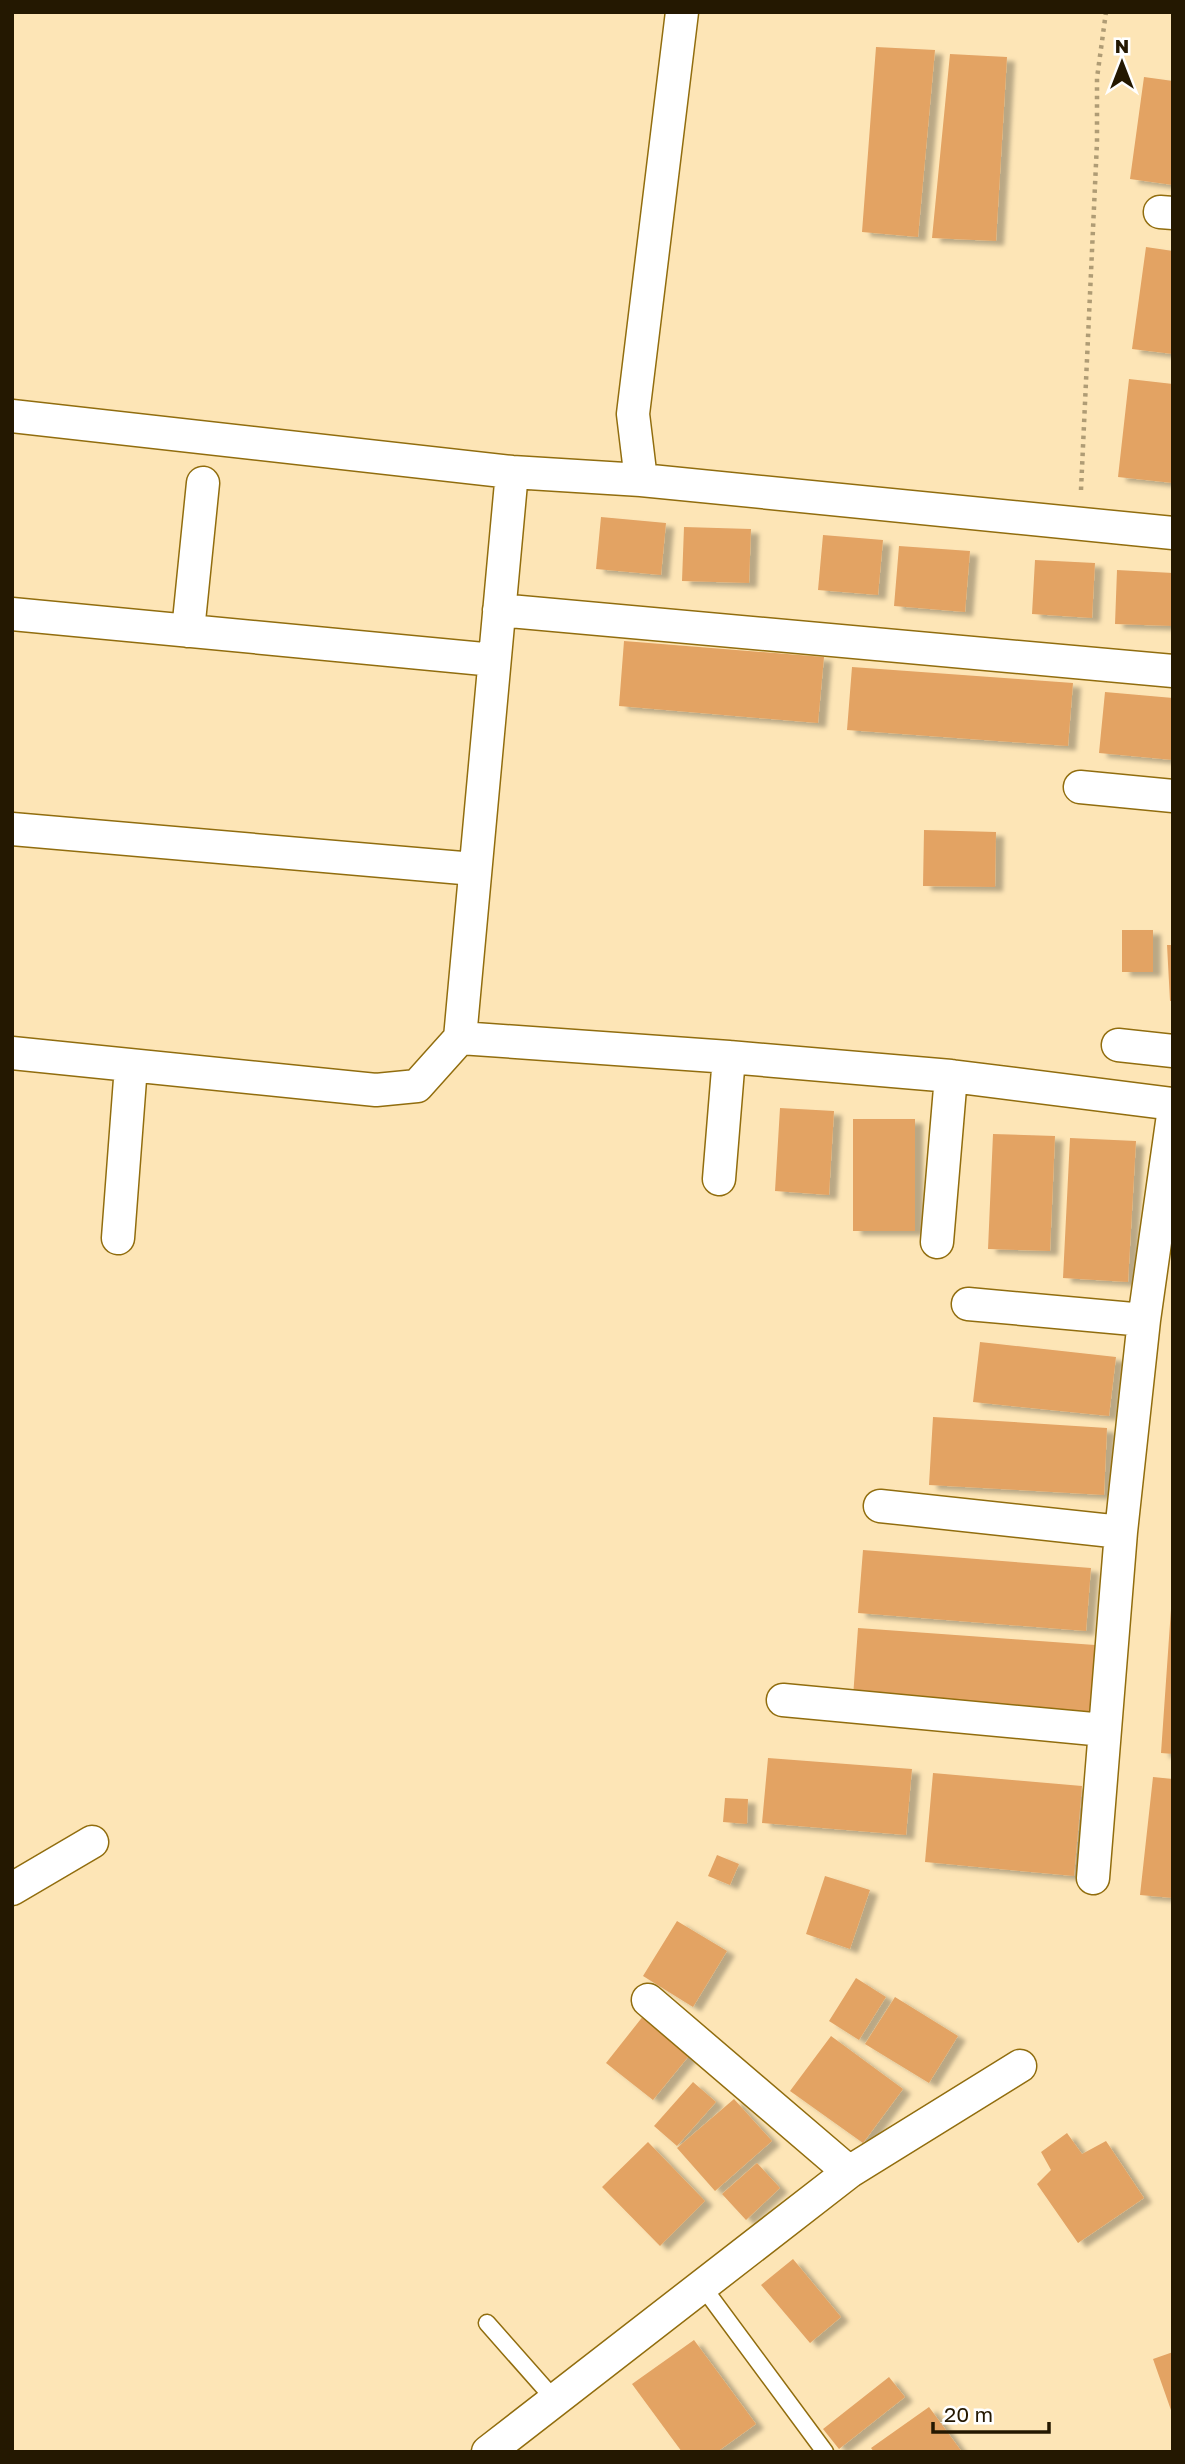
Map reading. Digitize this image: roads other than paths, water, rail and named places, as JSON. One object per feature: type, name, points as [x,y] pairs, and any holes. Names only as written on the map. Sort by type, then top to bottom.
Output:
[{"type":"street","points":[[641,480],[633,414],[682,12]]},
{"type":"street","points":[[12,416],[512,472],[641,480],[1173,533]]},
{"type":"street","points":[[12,1053],[376,1090],[417,1086],[460,1038],[512,472]]},
{"type":"street","points":[[188,631],[203,483]]},
{"type":"street","points":[[499,610],[1173,671]]},
{"type":"street","points":[[12,614],[494,660]]},
{"type":"street","points":[[1080,787],[1173,796]]},
{"type":"street","points":[[12,829],[474,870]]},
{"type":"street","points":[[460,1038],[951,1076],[1173,1104]]},
{"type":"street","points":[[1118,1045],[1173,1051]]},
{"type":"street","points":[[719,1179],[729,1057]]},
{"type":"street","points":[[118,1238],[131,1066]]},
{"type":"street","points":[[937,1242],[951,1076]]},
{"type":"street","points":[[1093,1878],[1121,1532],[1144,1320],[1173,1115]]},
{"type":"street","points":[[968,1304],[1144,1320]]},
{"type":"street","points":[[880,1506],[1121,1532]]},
{"type":"street","points":[[783,1700],[1104,1730]]},
{"type":"street","points":[[12,1889],[92,1842]]},
{"type":"street","points":[[648,2000],[849,2172]]},
{"type":"street","points":[[488,2452],[849,2172],[1020,2066]]},
{"type":"lane","points":[[703,2287],[825,2452]]},
{"type":"lane","points":[[487,2323],[555,2400]]}]
